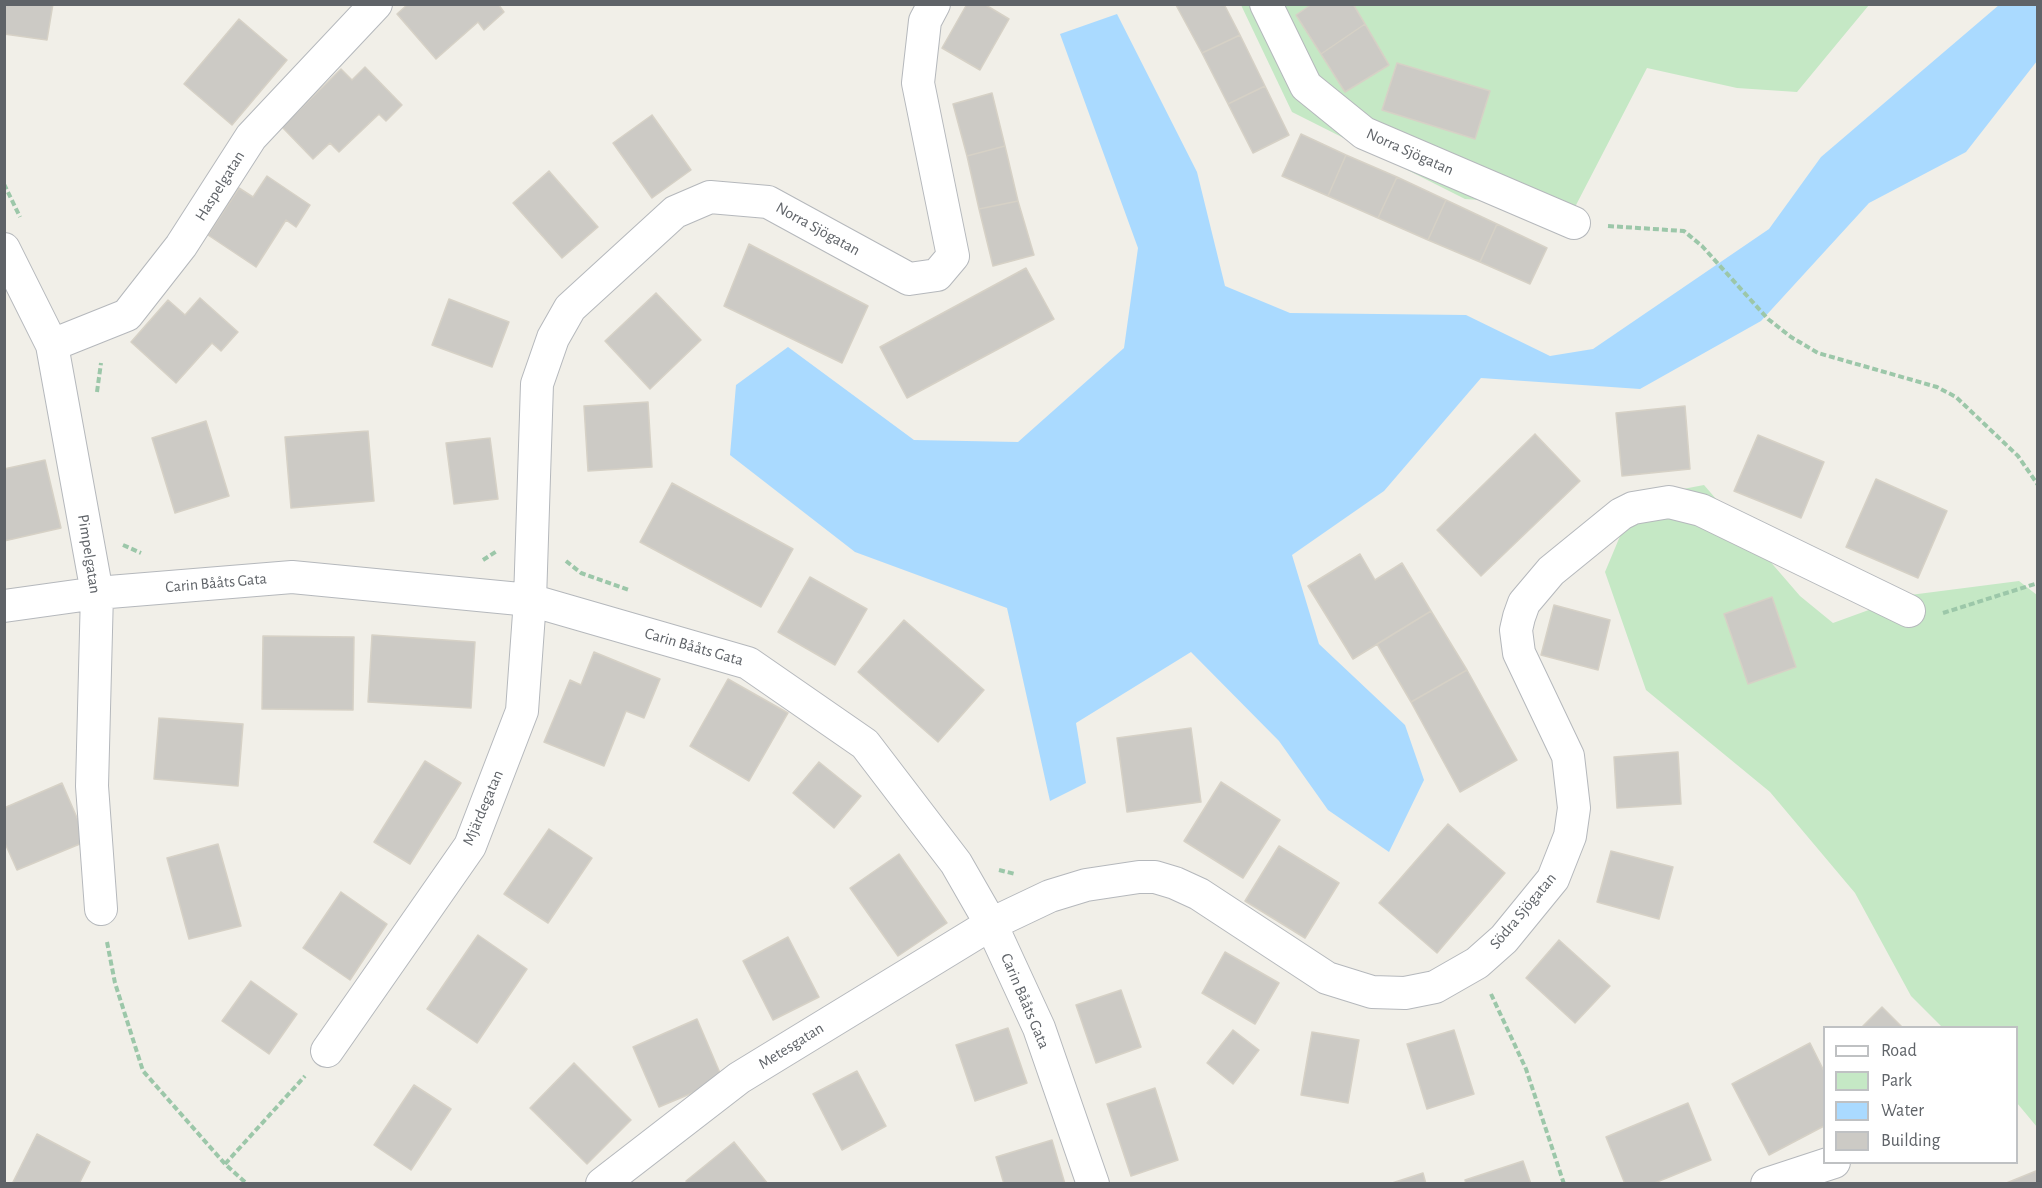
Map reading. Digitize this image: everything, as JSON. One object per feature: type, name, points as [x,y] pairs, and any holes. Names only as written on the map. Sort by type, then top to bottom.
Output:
[{"type":"street","name":"Haspelgatan","points":[[52,345],[127,315],[181,246],[251,136],[376,4]]},
{"type":"street","name":"Norra Sjögatan","points":[[530,600],[537,384],[553,338],[570,308],[675,212],[710,197],[768,202],[909,279],[937,275],[953,256],[918,82],[925,21],[934,4]]},
{"type":"street","name":"Norra Sjögatan","points":[[1266,4],[1306,86],[1364,132],[1574,223]]},
{"type":"street","name":"Pimpelgatan","points":[[4,249],[52,345],[97,592],[92,786],[101,909]]},
{"type":"street","name":"Södra Sjögatan","points":[[991,924],[1035,902],[1086,885],[1139,877],[1165,880],[1199,894],[1327,978],[1371,992],[1389,994],[1428,988],[1448,981],[1477,963],[1504,939],[1553,879],[1570,836],[1574,808],[1568,756],[1526,672],[1517,643],[1516,630],[1524,603],[1551,571],[1621,514],[1650,503],[1679,503],[1701,510],[1909,611]]},
{"type":"street","name":"Carin Bååts Gata","points":[[4,606],[97,592],[292,577],[530,600],[748,663],[865,744],[956,863],[991,924],[1039,1028],[1093,1184]]},
{"type":"street","name":"Mjärdegatan","points":[[327,1051],[470,846],[522,711],[530,600]]},
{"type":"street","name":"Metesgatan","points":[[602,1184],[739,1078],[991,924]]},
{"type":"street","points":[[1767,1184],[1828,1164]]},
{"type":"path","points":[[1574,223],[1684,231],[1702,246],[1768,319],[1791,338],[1818,353],[1937,387],[1956,397],[2018,456],[2037,485]]},
{"type":"path","points":[[89,547],[123,545],[148,557]]},
{"type":"path","points":[[472,560],[484,560],[504,546],[558,554],[580,573],[636,592]]},
{"type":"path","points":[[1909,611],[1944,613],[2037,583]]},
{"type":"path","points":[[990,867],[1017,875],[1035,902]]},
{"type":"path","points":[[101,909],[115,983],[143,1071],[225,1164],[247,1184]]},
{"type":"path","points":[[1477,963],[1526,1069],[1564,1184]]},
{"type":"path","points":[[225,1164],[327,1051]]},
{"type":"green space","points":[[1241,5],[1869,5],[1797,92],[1737,88],[1647,68],[1575,207],[1465,199],[1292,112]]},
{"type":"green space","points":[[1704,485],[1800,596],[1833,623],[1910,595],[2019,581],[2037,595],[2037,1127],[2018,1104],[2018,1026],[1941,1026],[1911,996],[1855,893],[1770,792],[1646,690],[1605,572],[1636,498]]},
{"type":"water","points":[[1999,5],[2037,5],[2037,61],[1966,152],[1869,203],[1761,321],[1640,389],[1481,378],[1384,491],[1292,555],[1319,644],[1405,725],[1424,780],[1389,852],[1328,810],[1279,741],[1191,652],[1076,723],[1086,783],[1050,801],[1007,608],[855,552],[730,455],[736,385],[788,347],[914,440],[1018,442],[1124,348],[1138,248],[1060,34],[1117,14],[1197,172],[1225,286],[1290,313],[1466,315],[1550,356],[1593,349],[1769,229],[1821,157]]},
{"type":"building","points":[[4,4],[53,4],[47,40],[4,34]]},
{"type":"building","points":[[408,4],[498,4],[504,12],[484,30],[478,22],[436,59],[397,14]]},
{"type":"building","points":[[967,4],[984,4],[1009,19],[980,70],[942,48]]},
{"type":"building","points":[[1224,4],[1240,35],[1202,53],[1176,5]]},
{"type":"building","points":[[1312,4],[1353,4],[1365,24],[1321,54],[1296,15]]},
{"type":"building","points":[[239,19],[287,60],[232,125],[184,84]]},
{"type":"building","points":[[1365,24],[1389,65],[1345,92],[1321,54]]},
{"type":"building","points":[[1240,35],[1265,86],[1228,104],[1202,53]]},
{"type":"building","points":[[1397,63],[1490,91],[1475,139],[1382,110]]},
{"type":"building","points":[[365,67],[402,105],[386,121],[379,114],[339,152],[330,143],[313,159],[282,127],[341,69],[352,80]]},
{"type":"building","points":[[1265,86],[1289,135],[1253,153],[1228,104]]},
{"type":"building","points":[[992,93],[1005,146],[967,156],[953,104]]},
{"type":"building","points":[[652,115],[691,170],[652,198],[613,143]]},
{"type":"building","points":[[1301,134],[1346,155],[1328,196],[1282,176]]},
{"type":"building","points":[[1005,146],[1018,201],[979,209],[967,156]]},
{"type":"building","points":[[1346,155],[1397,177],[1378,218],[1328,196]]},
{"type":"building","points":[[549,171],[598,227],[562,258],[513,203]]},
{"type":"building","points":[[267,176],[310,205],[296,227],[286,220],[256,267],[208,235],[239,188],[253,197]]},
{"type":"building","points":[[1397,177],[1446,200],[1428,240],[1378,218]]},
{"type":"building","points":[[1446,200],[1497,224],[1480,262],[1428,240]]},
{"type":"building","points":[[1018,201],[1034,255],[993,266],[979,209]]},
{"type":"building","points":[[1497,224],[1547,248],[1530,284],[1480,262]]},
{"type":"building","points":[[749,244],[868,306],[842,363],[724,306]]},
{"type":"building","points":[[1026,268],[1054,319],[907,398],[880,347]]},
{"type":"building","points":[[656,293],[701,340],[650,389],[605,341]]},
{"type":"building","points":[[200,298],[238,332],[221,351],[212,343],[176,383],[131,342],[168,300],[185,315]]},
{"type":"building","points":[[449,299],[509,322],[492,367],[432,345]]},
{"type":"building","points":[[648,402],[652,467],[588,471],[584,406]]},
{"type":"building","points":[[1685,406],[1690,469],[1622,476],[1616,413]]},
{"type":"building","points":[[206,421],[229,496],[175,513],[152,438]]},
{"type":"building","points":[[368,431],[374,501],[291,508],[285,437]]},
{"type":"building","points":[[1535,434],[1580,481],[1481,576],[1437,530]]},
{"type":"building","points":[[1758,435],[1824,462],[1801,518],[1734,491]]},
{"type":"building","points":[[490,438],[498,499],[454,504],[446,443]]},
{"type":"building","points":[[45,460],[61,528],[4,541],[4,469]]},
{"type":"building","points":[[1876,479],[1947,511],[1918,578],[1846,547]]},
{"type":"building","points":[[672,483],[793,549],[761,607],[640,542]]},
{"type":"building","points":[[1360,554],[1375,580],[1402,563],[1431,611],[1353,659],[1308,586]]},
{"type":"building","points":[[810,577],[867,609],[835,665],[778,632]]},
{"type":"building","points":[[1772,597],[1796,667],[1748,684],[1724,614]]},
{"type":"building","points":[[1554,605],[1610,620],[1598,670],[1541,655]]},
{"type":"building","points":[[1431,611],[1467,670],[1411,702],[1377,644]]},
{"type":"building","points":[[904,620],[984,690],[938,742],[858,672]]},
{"type":"building","points":[[372,635],[475,642],[471,708],[368,702]]},
{"type":"building","points":[[263,636],[354,637],[353,710],[262,709]]},
{"type":"building","points":[[594,652],[660,679],[644,718],[626,711],[604,766],[544,742],[570,680],[581,685]]},
{"type":"building","points":[[1467,670],[1517,760],[1460,792],[1411,702]]},
{"type":"building","points":[[728,679],[788,713],[749,781],[690,746]]},
{"type":"building","points":[[159,718],[243,724],[238,786],[154,779]]},
{"type":"building","points":[[1191,728],[1201,802],[1127,812],[1117,738]]},
{"type":"building","points":[[1678,752],[1681,804],[1617,808],[1614,757]]},
{"type":"building","points":[[425,761],[461,783],[410,864],[374,842]]},
{"type":"building","points":[[819,762],[861,796],[834,828],[793,793]]},
{"type":"building","points":[[1221,782],[1280,820],[1243,878],[1184,841]]},
{"type":"building","points":[[62,783],[87,841],[17,870],[4,841],[4,808]]},
{"type":"building","points":[[1448,824],[1505,873],[1437,953],[1379,903]]},
{"type":"building","points":[[549,829],[592,858],[548,923],[504,894]]},
{"type":"building","points":[[218,844],[241,926],[189,939],[167,858]]},
{"type":"building","points":[[1279,846],[1339,883],[1305,938],[1245,901]]},
{"type":"building","points":[[1611,851],[1673,867],[1659,919],[1597,902]]},
{"type":"building","points":[[899,854],[947,923],[898,956],[850,888]]},
{"type":"building","points":[[341,892],[387,924],[350,980],[303,948]]},
{"type":"building","points":[[478,935],[527,969],[477,1043],[427,1009]]},
{"type":"building","points":[[788,937],[819,997],[773,1020],[743,961]]},
{"type":"building","points":[[1559,940],[1610,986],[1575,1023],[1526,978]]},
{"type":"building","points":[[1225,952],[1279,983],[1255,1024],[1202,993]]},
{"type":"building","points":[[251,981],[297,1014],[269,1054],[222,1021]]},
{"type":"building","points":[[1121,990],[1141,1047],[1096,1063],[1076,1005]]},
{"type":"building","points":[[1882,1007],[1901,1026],[1863,1026]]},
{"type":"building","points":[[697,1019],[723,1080],[659,1107],[633,1047]]},
{"type":"building","points":[[1008,1028],[1027,1083],[975,1101],[956,1045]]},
{"type":"building","points":[[1233,1030],[1259,1050],[1233,1084],[1207,1063]]},
{"type":"building","points":[[1454,1030],[1474,1094],[1427,1109],[1407,1044]]},
{"type":"building","points":[[1312,1032],[1359,1040],[1348,1103],[1301,1095]]},
{"type":"building","points":[[1810,1043],[1823,1069],[1823,1127],[1769,1155],[1732,1084]]},
{"type":"building","points":[[574,1063],[631,1120],[587,1164],[530,1108]]},
{"type":"building","points":[[857,1071],[886,1126],[842,1150],[813,1094]]},
{"type":"building","points":[[414,1085],[451,1109],[411,1170],[374,1145]]},
{"type":"building","points":[[1155,1088],[1178,1160],[1131,1176],[1107,1104]]},
{"type":"building","points":[[1688,1103],[1711,1160],[1652,1184],[1625,1184],[1606,1137]]},
{"type":"building","points":[[37,1134],[90,1162],[79,1184],[12,1184]]},
{"type":"building","points":[[1052,1140],[1065,1184],[1004,1184],[996,1157]]},
{"type":"building","points":[[734,1142],[768,1184],[688,1184],[686,1181]]},
{"type":"building","points":[[1523,1161],[1531,1184],[1466,1184],[1465,1180]]},
{"type":"building","points":[[2036,1171],[2038,1184],[2004,1184]]},
{"type":"building","points":[[1423,1173],[1426,1184],[1389,1184]]}]
